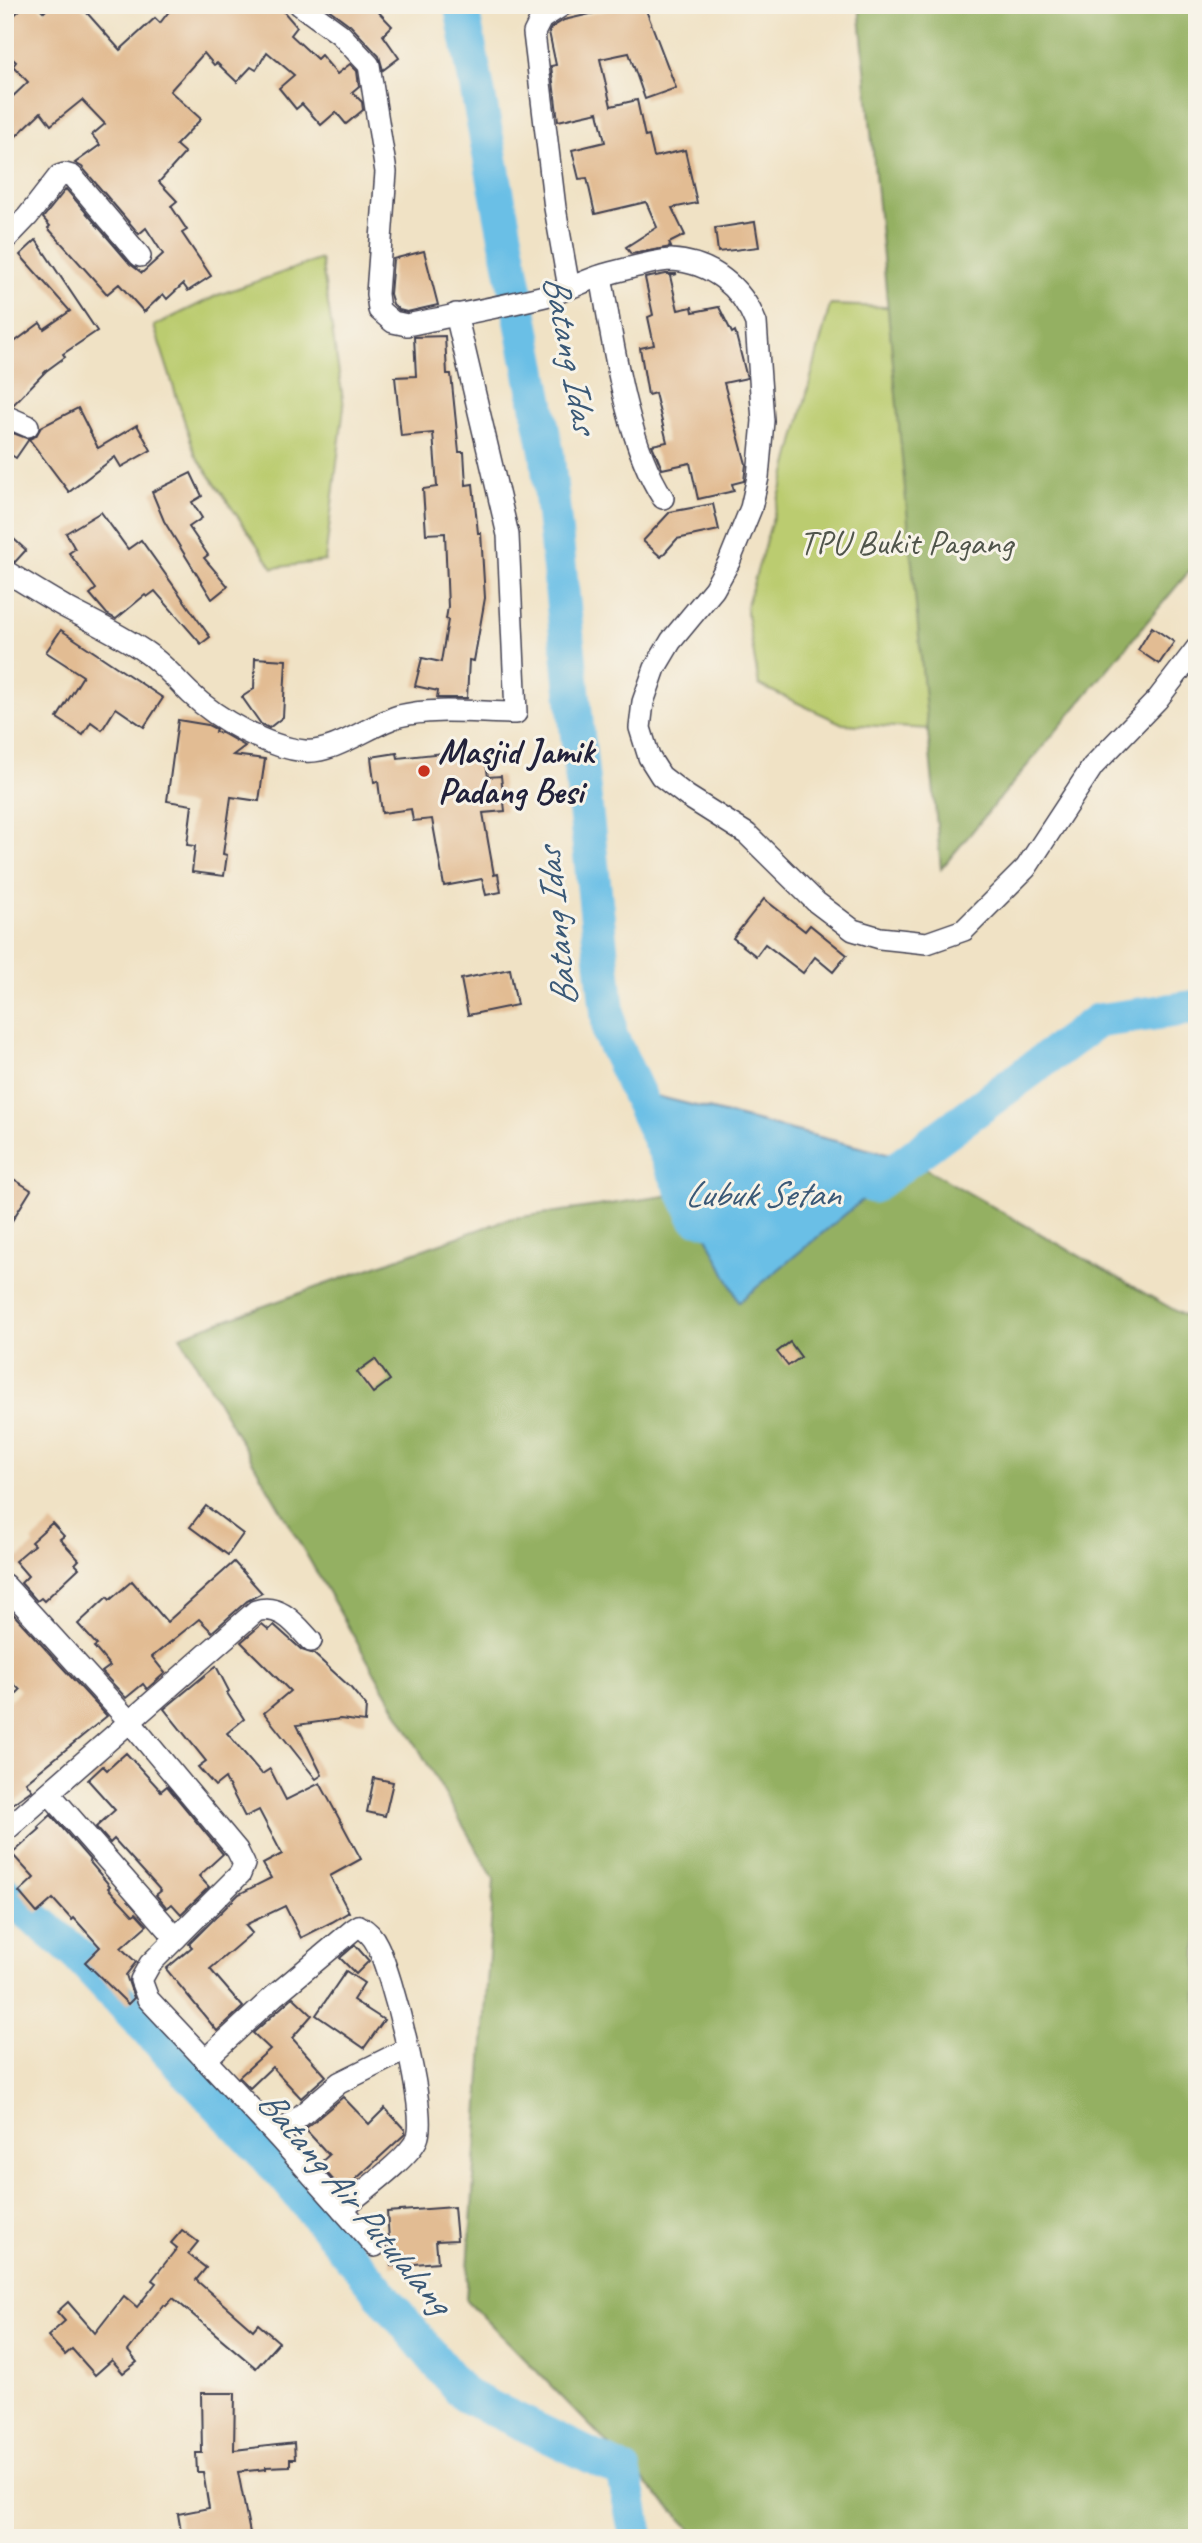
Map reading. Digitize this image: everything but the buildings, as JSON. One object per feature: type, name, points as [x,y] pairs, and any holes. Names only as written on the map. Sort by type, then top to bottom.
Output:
[{"type":"street","points":[[300,5],[340,34],[369,65],[386,172],[377,294],[379,310],[393,322],[407,325],[562,291],[601,276],[669,260],[700,266],[718,275],[736,290],[750,308],[756,323],[763,421],[758,477],[751,508],[729,562],[714,589],[671,641],[655,668],[640,717],[640,728],[649,757],[661,776],[747,834],[816,902],[853,930],[910,943],[927,943],[964,930],[1026,868],[1093,765],[1157,700],[1197,648]]},
{"type":"street","points":[[562,291],[534,33],[541,19],[563,5]]},
{"type":"street","points":[[5,240],[28,216],[59,176],[65,174],[72,176],[140,256]]},
{"type":"street","points":[[601,276],[640,451],[649,477],[663,498]]},
{"type":"street","points":[[5,570],[63,606],[131,642],[171,672],[207,709],[270,742],[306,751],[334,745],[399,716],[428,712],[516,713],[508,536],[461,313]]},
{"type":"street","points":[[5,416],[28,426]]},
{"type":"street","points":[[5,1585],[130,1722],[237,1850],[244,1864],[240,1874],[145,1972],[141,1980],[144,1991],[155,2009],[277,2136],[375,2246]]},
{"type":"street","points":[[5,1831],[256,1611],[265,1608],[283,1614],[311,1641]]},
{"type":"street","points":[[49,1793],[176,1938]]},
{"type":"street","points":[[205,2060],[274,1996],[359,1926],[368,1931],[378,1946],[395,2000],[416,2087],[421,2120],[418,2138],[402,2157],[342,2209]]},
{"type":"street","points":[[277,2136],[339,2083],[407,2049]]},
{"type":"green space","points":[[859,5],[1197,5],[1197,562],[941,869]]},
{"type":"green space","points":[[321,259],[344,406],[325,561],[273,568],[195,454],[154,326],[218,295]]},
{"type":"green space","name":"TPU Bukit Pagang","points":[[830,305],[994,311],[965,731],[843,724],[759,685],[746,608],[786,473]]},
{"type":"green space","points":[[911,1160],[1197,1323],[1197,2538],[700,2538],[466,2299],[494,1879],[180,1336],[508,1219]]},
{"type":"water","name":"Lubuk Setan","points":[[636,1091],[911,1160],[739,1302]]},
{"type":"waterway","name":"Batang Idas","points":[[461,5],[547,454],[610,1035],[696,1217],[743,1227]]},
{"type":"waterway","name":"Batang Idas","points":[[873,1186],[1097,1021],[1197,1007]]},
{"type":"waterway","name":"Batang Air Putulalang","points":[[5,1893],[76,1953],[282,2173],[464,2395],[624,2472],[637,2538]]},
{"type":"place","name":"Masjid Jamik Padang Besi","points":[[424,771]]}]
